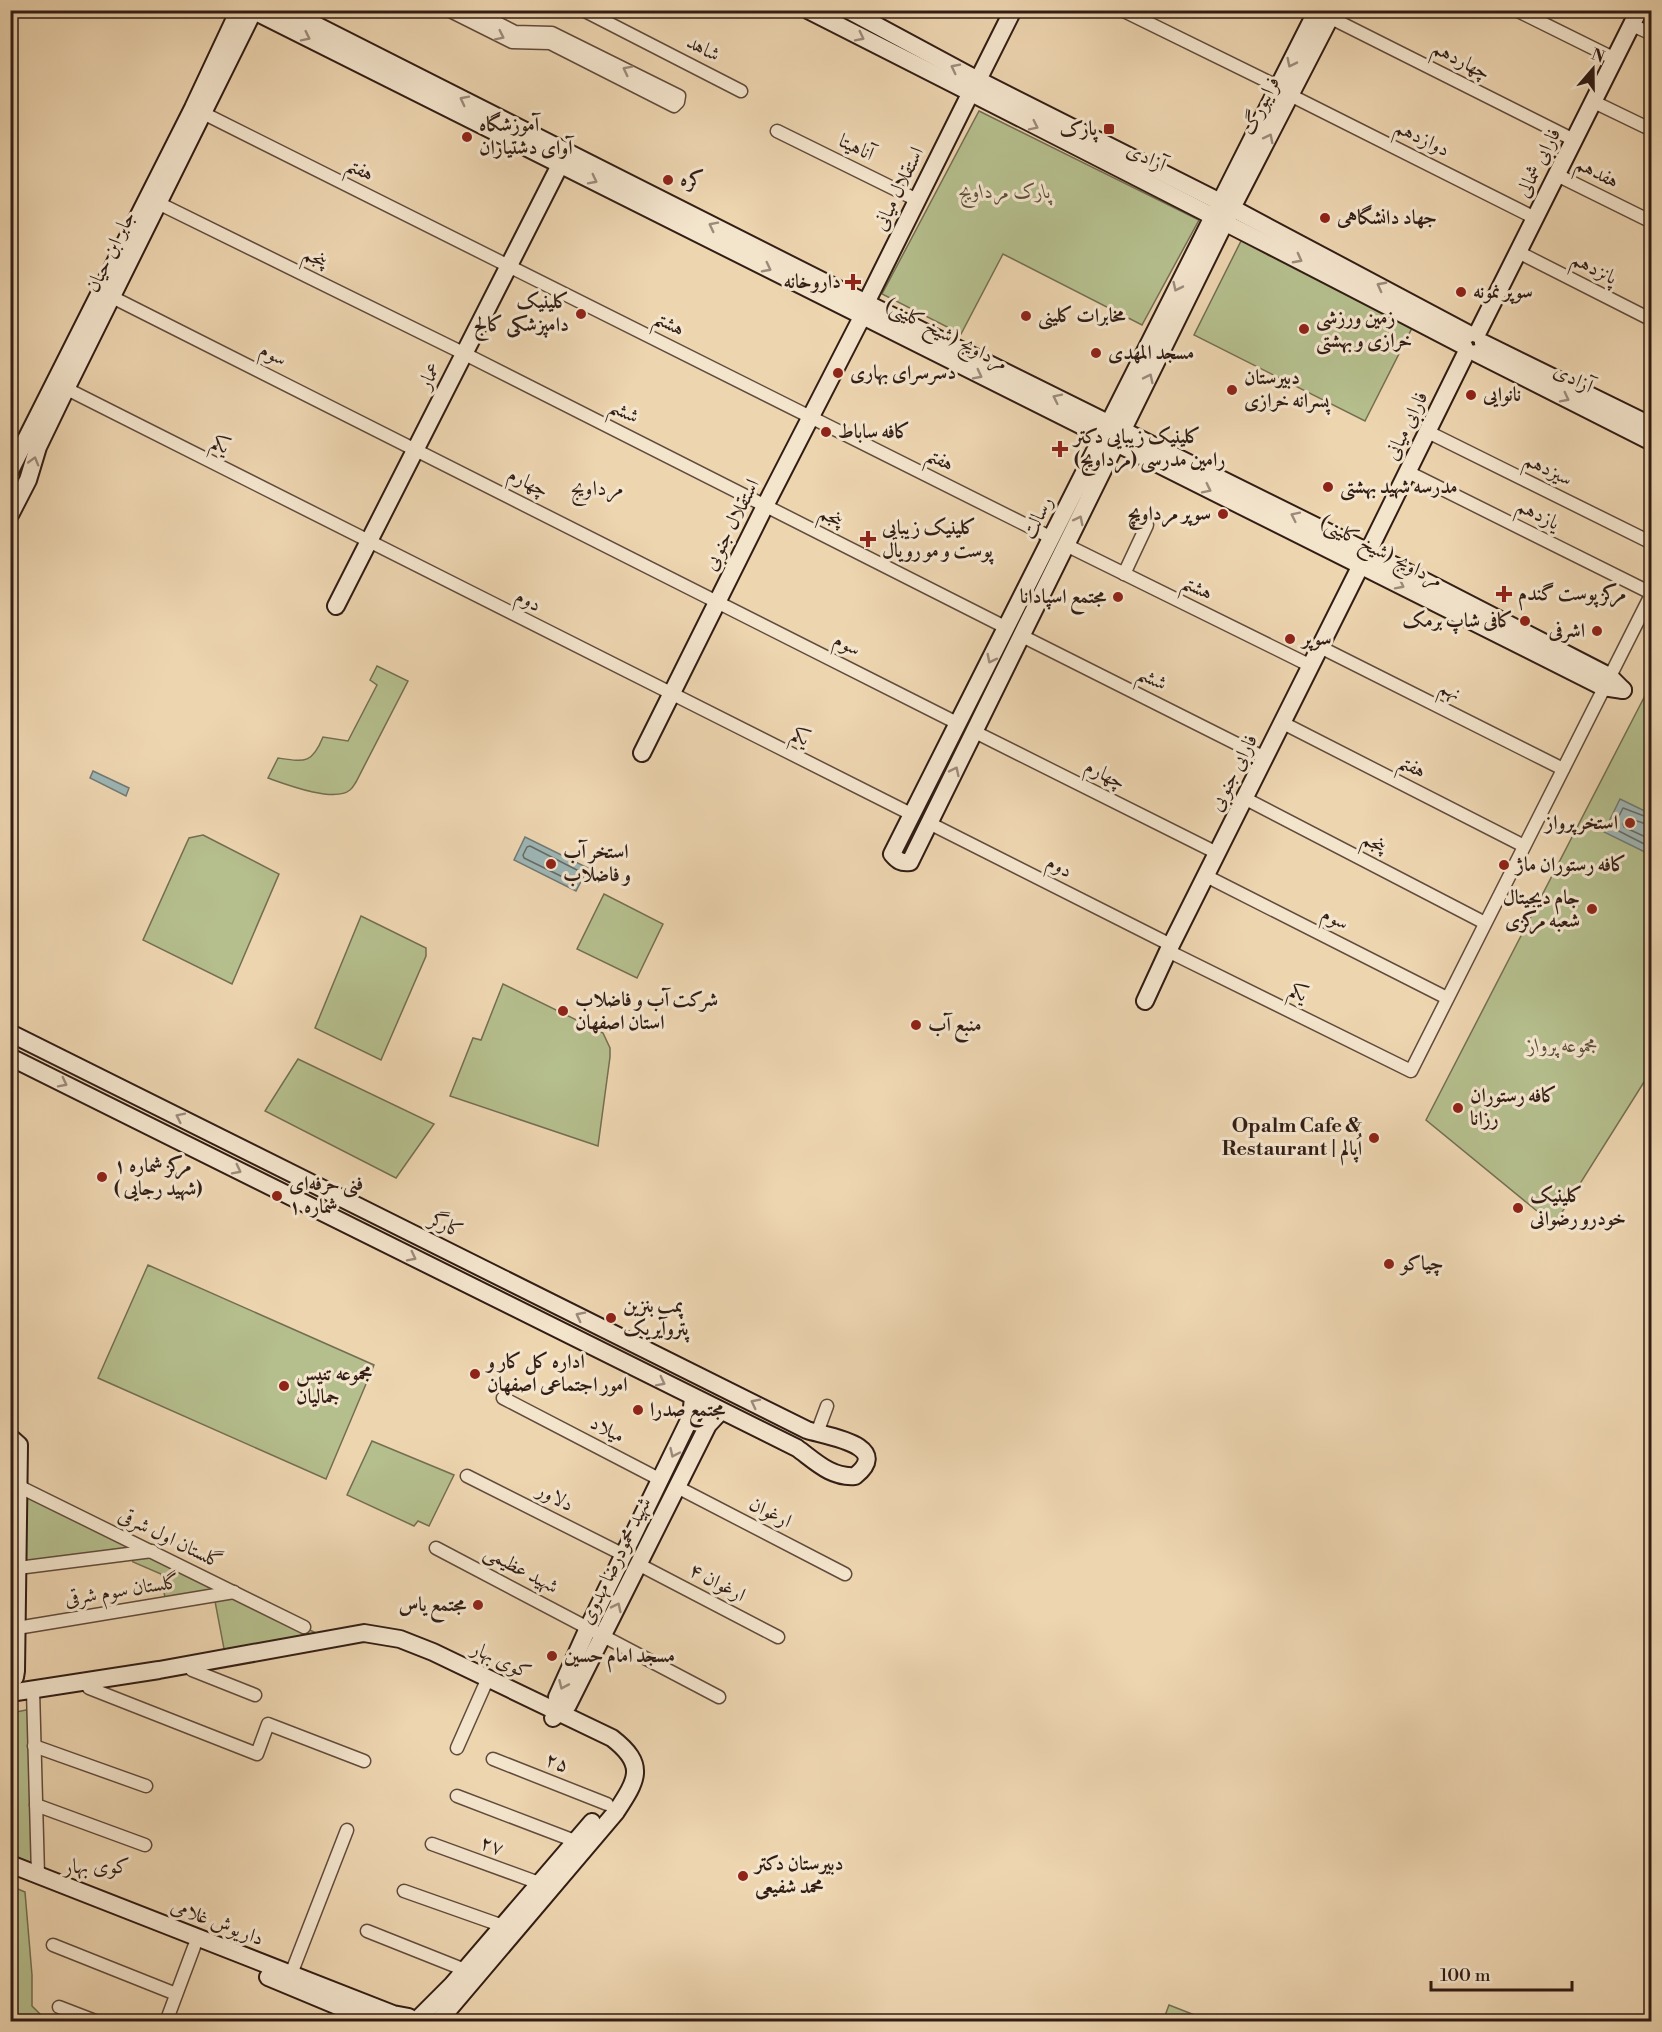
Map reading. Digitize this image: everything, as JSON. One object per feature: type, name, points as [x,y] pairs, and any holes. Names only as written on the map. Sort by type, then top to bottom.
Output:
[{"type":"street","name":"جابر ابن حیان","points":[[198,110],[239,10]]},
{"type":"street","name":"مرداویج (شیخ کلینی)","points":[[286,10],[864,310]]},
{"type":"street","points":[[448,10],[512,42],[550,43],[674,106],[678,102],[679,96],[552,33],[515,32],[472,10]]},
{"type":"street","name":"شاهد","points":[[583,10],[741,91]]},
{"type":"street","name":"آزادی","points":[[808,10],[974,87],[1223,211],[1473,343],[1652,442]]},
{"type":"street","name":"آزادی","points":[[848,10],[974,87]]},
{"type":"street","name":"استقلال میانی","points":[[864,310],[1013,10]]},
{"type":"street","name":"دوازدهم","points":[[1122,10],[1535,218]]},
{"type":"street","points":[[1516,10],[1615,59]]},
{"type":"street","name":"جابر ابن حیان","points":[[10,514],[28,480],[60,386],[198,110],[253,11]]},
{"type":"street","name":"مرداویج (شیخ کلینی)","points":[[253,11],[561,164],[864,310],[1623,690]]},
{"type":"street","name":"فرایبورگ","points":[[1223,211],[1229,183],[1285,91],[1327,13]]},
{"type":"street","name":"چهاردهم","points":[[1327,13],[1574,140]]},
{"type":"street","points":[[1636,18],[1652,34]]},
{"type":"street","name":"فارابی شمالی","points":[[1473,343],[1636,18]]},
{"type":"street","name":"فرایبورگ","points":[[1223,211],[1247,180],[1285,91]]},
{"type":"street","points":[[1594,102],[1652,130]]},
{"type":"street","name":"هفتم","points":[[198,110],[509,266]]},
{"type":"street","name":"آناهیتا","points":[[777,131],[917,200]]},
{"type":"street","name":"عمار","points":[[336,606],[561,164]]},
{"type":"street","name":"هفدهم","points":[[1557,175],[1652,222]]},
{"type":"street","points":[[1229,183],[1193,196],[1209,238],[1227,237],[1248,224],[1247,180]]},
{"type":"street","name":"جابر ابن حیان","points":[[10,471],[112,297],[153,201]]},
{"type":"street","name":"پنجم","points":[[153,201],[465,354]]},
{"type":"street","name":"رسالت","points":[[1014,632],[975,732],[910,862],[903,862],[892,854],[959,724],[1014,632],[1223,211]]},
{"type":"street","name":"پانزدهم","points":[[1518,252],[1652,320]]},
{"type":"street","name":"هشتم","points":[[509,266],[811,417]]},
{"type":"street","name":"سوم","points":[[112,297],[416,449]]},
{"type":"street","name":"استقلال جنوبی","points":[[642,753],[670,693],[864,310]]},
{"type":"street","name":"آزادی","points":[[1473,343],[1652,426]]},
{"type":"street","name":"فارابی میانی","points":[[1365,559],[1473,343]]},
{"type":"street","name":"ششم","points":[[465,354],[765,506]]},
{"type":"street","name":"یکم","points":[[60,386],[368,542]]},
{"type":"street","name":"هفتم","points":[[811,417],[1059,542]]},
{"type":"street","name":"سیزدهم","points":[[1428,432],[1652,543]]},
{"type":"street","name":"چهارم","points":[[416,449],[717,601]]},
{"type":"street","name":"یازدهم","points":[[1408,472],[1651,593]]},
{"type":"street","name":"پنجم","points":[[765,506],[1014,632]]},
{"type":"street","points":[[1124,574],[1147,525]]},
{"type":"street","name":"دوم","points":[[368,542],[670,693]]},
{"type":"street","name":"هشتم","points":[[1059,542],[1311,666]]},
{"type":"street","name":"فارابی جنوبی","points":[[1145,1001],[1169,948],[1365,559]]},
{"type":"street","points":[[1448,998],[1651,593]]},
{"type":"street","name":"سوم","points":[[717,601],[959,724]]},
{"type":"street","name":"ششم","points":[[1014,632],[1265,758]]},
{"type":"street","name":"نهم","points":[[1320,647],[1563,769]]},
{"type":"street","name":"یکم","points":[[670,693],[913,815]]},
{"type":"street","name":"هفتم","points":[[1283,723],[1524,846]]},
{"type":"street","name":"چهارم","points":[[975,732],[1217,853]]},
{"type":"street","name":"پنجم","points":[[1244,798],[1485,922]]},
{"type":"street","name":"دوم","points":[[930,823],[1169,948]]},
{"type":"street","name":"سوم","points":[[1206,876],[1448,998]]},
{"type":"street","name":"یکم","points":[[1169,948],[1411,1071],[1448,998]]},
{"type":"street","name":"کارگر","points":[[12,1034],[817,1433],[851,1442],[864,1451],[867,1461],[855,1476],[847,1477],[818,1465],[797,1448],[721,1411]]},
{"type":"street","points":[[10,1057],[721,1411]]},
{"type":"street","name":"میلاد","points":[[503,1398],[669,1483]]},
{"type":"street","name":"شهید محمودرضا مهدوی","points":[[669,1483],[691,1416],[693,1398]]},
{"type":"street","points":[[817,1433],[827,1406]]},
{"type":"street","name":"شهید محمودرضا مهدوی","points":[[555,1714],[557,1697],[596,1632],[669,1483],[708,1425],[721,1411]]},
{"type":"street","points":[[10,1437],[19,1445],[16,1671],[15,1677],[10,1682]]},
{"type":"street","name":"دلاور","points":[[467,1476],[631,1559]]},
{"type":"street","name":"ارغوان","points":[[669,1483],[845,1574]]},
{"type":"street","name":"گلستان اول شرقی","points":[[18,1486],[304,1627]]},
{"type":"street","name":"شهید عظیمی","points":[[436,1548],[719,1697]]},
{"type":"street","points":[[18,1568],[152,1551]]},
{"type":"street","name":"ارغوان ۴","points":[[631,1559],[778,1637]]},
{"type":"street","name":"گلستان سوم شرقی","points":[[17,1628],[234,1593]]},
{"type":"street","name":"کوی بهار","points":[[88,1685],[364,1633],[400,1639],[433,1652],[486,1681],[555,1714],[601,1732],[623,1746],[635,1768],[633,1786],[616,1812],[438,2022]]},
{"type":"street","name":"کوی بهار","points":[[10,1693],[33,1693],[192,1670],[346,1642],[385,1642],[486,1681]]},
{"type":"street","points":[[192,1670],[255,1695]]},
{"type":"street","points":[[457,1748],[486,1681]]},
{"type":"street","points":[[88,1685],[257,1754],[268,1724],[364,1761]]},
{"type":"street","points":[[33,1693],[38,1875]]},
{"type":"street","name":"کوی بهار","points":[[10,1700],[33,1693]]},
{"type":"street","name":"کوی بهار","points":[[414,2019],[465,1970],[607,1804],[622,1782],[624,1769],[622,1760],[612,1750],[555,1714]]},
{"type":"street","points":[[34,1746],[146,1786]]},
{"type":"street","name":"۲۵","points":[[493,1759],[607,1804]]},
{"type":"street","points":[[457,1796],[576,1841]]},
{"type":"street","points":[[36,1805],[145,1845]]},
{"type":"street","points":[[291,1974],[347,1830]]},
{"type":"street","name":"۲۷","points":[[432,1845],[539,1883]]},
{"type":"street","name":"داریوش غلامی","points":[[10,1864],[194,1947],[376,2022]]},
{"type":"street","name":"داریوش غلامی","points":[[10,1874],[84,1898],[393,2014],[414,2019]]},
{"type":"street","points":[[404,1891],[503,1926]]},
{"type":"street","points":[[368,1931],[465,1970]]},
{"type":"street","points":[[52,1945],[176,1994]]},
{"type":"street","points":[[166,2022],[194,1947]]},
{"type":"street","points":[[59,2007],[98,2022]]},
{"type":"green space","name":"پارک مرداویج","points":[[979,111],[1199,220],[1142,325],[1003,254],[961,334],[882,294]]},
{"type":"green space","name":"زمین ورزشی خرازی و بهشتی","points":[[1243,237],[1414,324],[1365,421],[1194,335]]},
{"type":"green space","points":[[377,666],[408,681],[352,788],[343,793],[322,793],[297,788],[268,778],[278,758],[301,760],[311,757],[323,737],[348,741],[377,685],[370,680]]},
{"type":"green space","name":"مجموعه پرواز","points":[[1651,684],[1651,1071],[1554,1225],[1426,1120]]},
{"type":"green space","points":[[203,835],[279,874],[232,984],[143,940],[189,838]]},
{"type":"green space","points":[[604,894],[663,924],[637,978],[577,949]]},
{"type":"green space","points":[[361,916],[426,948],[426,956],[381,1060],[315,1028]]},
{"type":"green space","points":[[503,984],[603,1033],[610,1048],[610,1057],[598,1146],[450,1096],[473,1038],[481,1040]]},
{"type":"green space","points":[[298,1059],[434,1124],[396,1178],[265,1111]]},
{"type":"green space","points":[[148,1265],[374,1365],[326,1479],[98,1378]]},
{"type":"green space","points":[[372,1441],[454,1475],[429,1526],[418,1521],[414,1526],[347,1495]]},
{"type":"green space","points":[[18,1486],[322,1636],[225,1654],[214,1596],[166,1604],[161,1574],[133,1562],[130,1557],[18,1568]]},
{"type":"green space","points":[[31,1709],[34,1864],[11,1854],[11,1713]]},
{"type":"green space","points":[[11,1886],[25,1892],[32,1975],[32,2006],[47,2021],[11,2021]]},
{"type":"green space","points":[[1169,2005],[1210,2021],[1163,2021]]},
{"type":"water","points":[[93,771],[129,788],[126,796],[90,778]]},
{"type":"water","name":"استخر پرواز","points":[[1620,799],[1651,814],[1651,855],[1604,832]]},
{"type":"water","name":"استخر آب و فاضلاب","points":[[525,837],[588,868],[576,891],[514,860]]},
{"type":"place","name":"پارک","points":[[1109,129]]},
{"type":"place","name":"آموزشگاه آوای دشتیاران","points":[[467,137]]},
{"type":"place","name":"کره","points":[[668,180]]},
{"type":"place","name":"جهاد دانشگاهی","points":[[1325,218]]},
{"type":"place","name":"داروخانه","points":[[853,282]]},
{"type":"place","name":"سوپر نمونه","points":[[1461,292]]},
{"type":"place","name":"کلینیک دامپزشکی کالج","points":[[581,314]]},
{"type":"place","name":"مخابرات کلینی","points":[[1026,316]]},
{"type":"place","name":"زمین ورزشی خرازی و بهشتی","points":[[1304,329]]},
{"type":"place","name":"مسجد المهدی","points":[[1096,353]]},
{"type":"place","name":"دسرسرای بهاری","points":[[838,373]]},
{"type":"place","name":"دبیرستان پسرانه خرازی","points":[[1232,390]]},
{"type":"place","name":"نانوایی","points":[[1471,395]]},
{"type":"place","name":"کافه ساباط","points":[[826,432]]},
{"type":"place","name":"کلینیک زیبایی دکتر رامین مدرسی (مرداویج)","points":[[1060,449]]},
{"type":"place","name":"مدرسه شهید بهشتی","points":[[1328,487]]},
{"type":"place","name":"سوپر مرداویچ","points":[[1223,514]]},
{"type":"place","name":"کلینیک زیبایی پوست و مو رویال","points":[[868,539]]},
{"type":"place","name":"مرکز پوست گندم","points":[[1504,594]]},
{"type":"place","name":"مجتمع اسپادانا","points":[[1118,597]]},
{"type":"place","name":"کافی شاپ برمک","points":[[1525,621]]},
{"type":"place","name":"اشرفی","points":[[1597,631]]},
{"type":"place","name":"سوپر","points":[[1290,639]]},
{"type":"place","name":"استخر پرواز","points":[[1630,823]]},
{"type":"place","name":"استخر آب و فاضلاب","points":[[551,864]]},
{"type":"place","name":"کافه رستوران ماژ","points":[[1504,865]]},
{"type":"place","name":"جام دیجیتال شعبه مرکزی","points":[[1592,909]]},
{"type":"place","name":"شرکت آب و فاضلاب استان اصفهان","points":[[563,1011]]},
{"type":"place","name":"منبع آب","points":[[916,1025]]},
{"type":"place","name":"کافه رستوران رزانا","points":[[1458,1108]]},
{"type":"place","name":"Opalm Cafe & Restaurant | اُپالم","points":[[1374,1138]]},
{"type":"place","name":"مرکز شماره ۱ ( شهید رجایی)","points":[[102,1177]]},
{"type":"place","name":"فنی حرفه‌ای شماره ۱","points":[[277,1196]]},
{"type":"place","name":"کلینیک خودرو رضوانی","points":[[1518,1208]]},
{"type":"place","name":"چیاکو","points":[[1389,1264]]},
{"type":"place","name":"پمپ بنزین پتروآیریک","points":[[611,1318]]},
{"type":"place","name":"اداره کل کار و امور اجتماعی اصفهان","points":[[475,1374]]},
{"type":"place","name":"مجموعه تنیس جمالیان","points":[[284,1386]]},
{"type":"place","name":"مجتمع صدرا","points":[[638,1410]]},
{"type":"place","name":"مجتمع یاس","points":[[478,1605]]},
{"type":"place","name":"مسجد امام حسین","points":[[552,1656]]},
{"type":"place","name":"دبیرستان دکتر محمد شفیعی","points":[[743,1876]]},
{"type":"district","name":"مرداویج","points":[[597,489]]},
{"type":"district","name":"کوی بهار","points":[[97,1867]]}]
